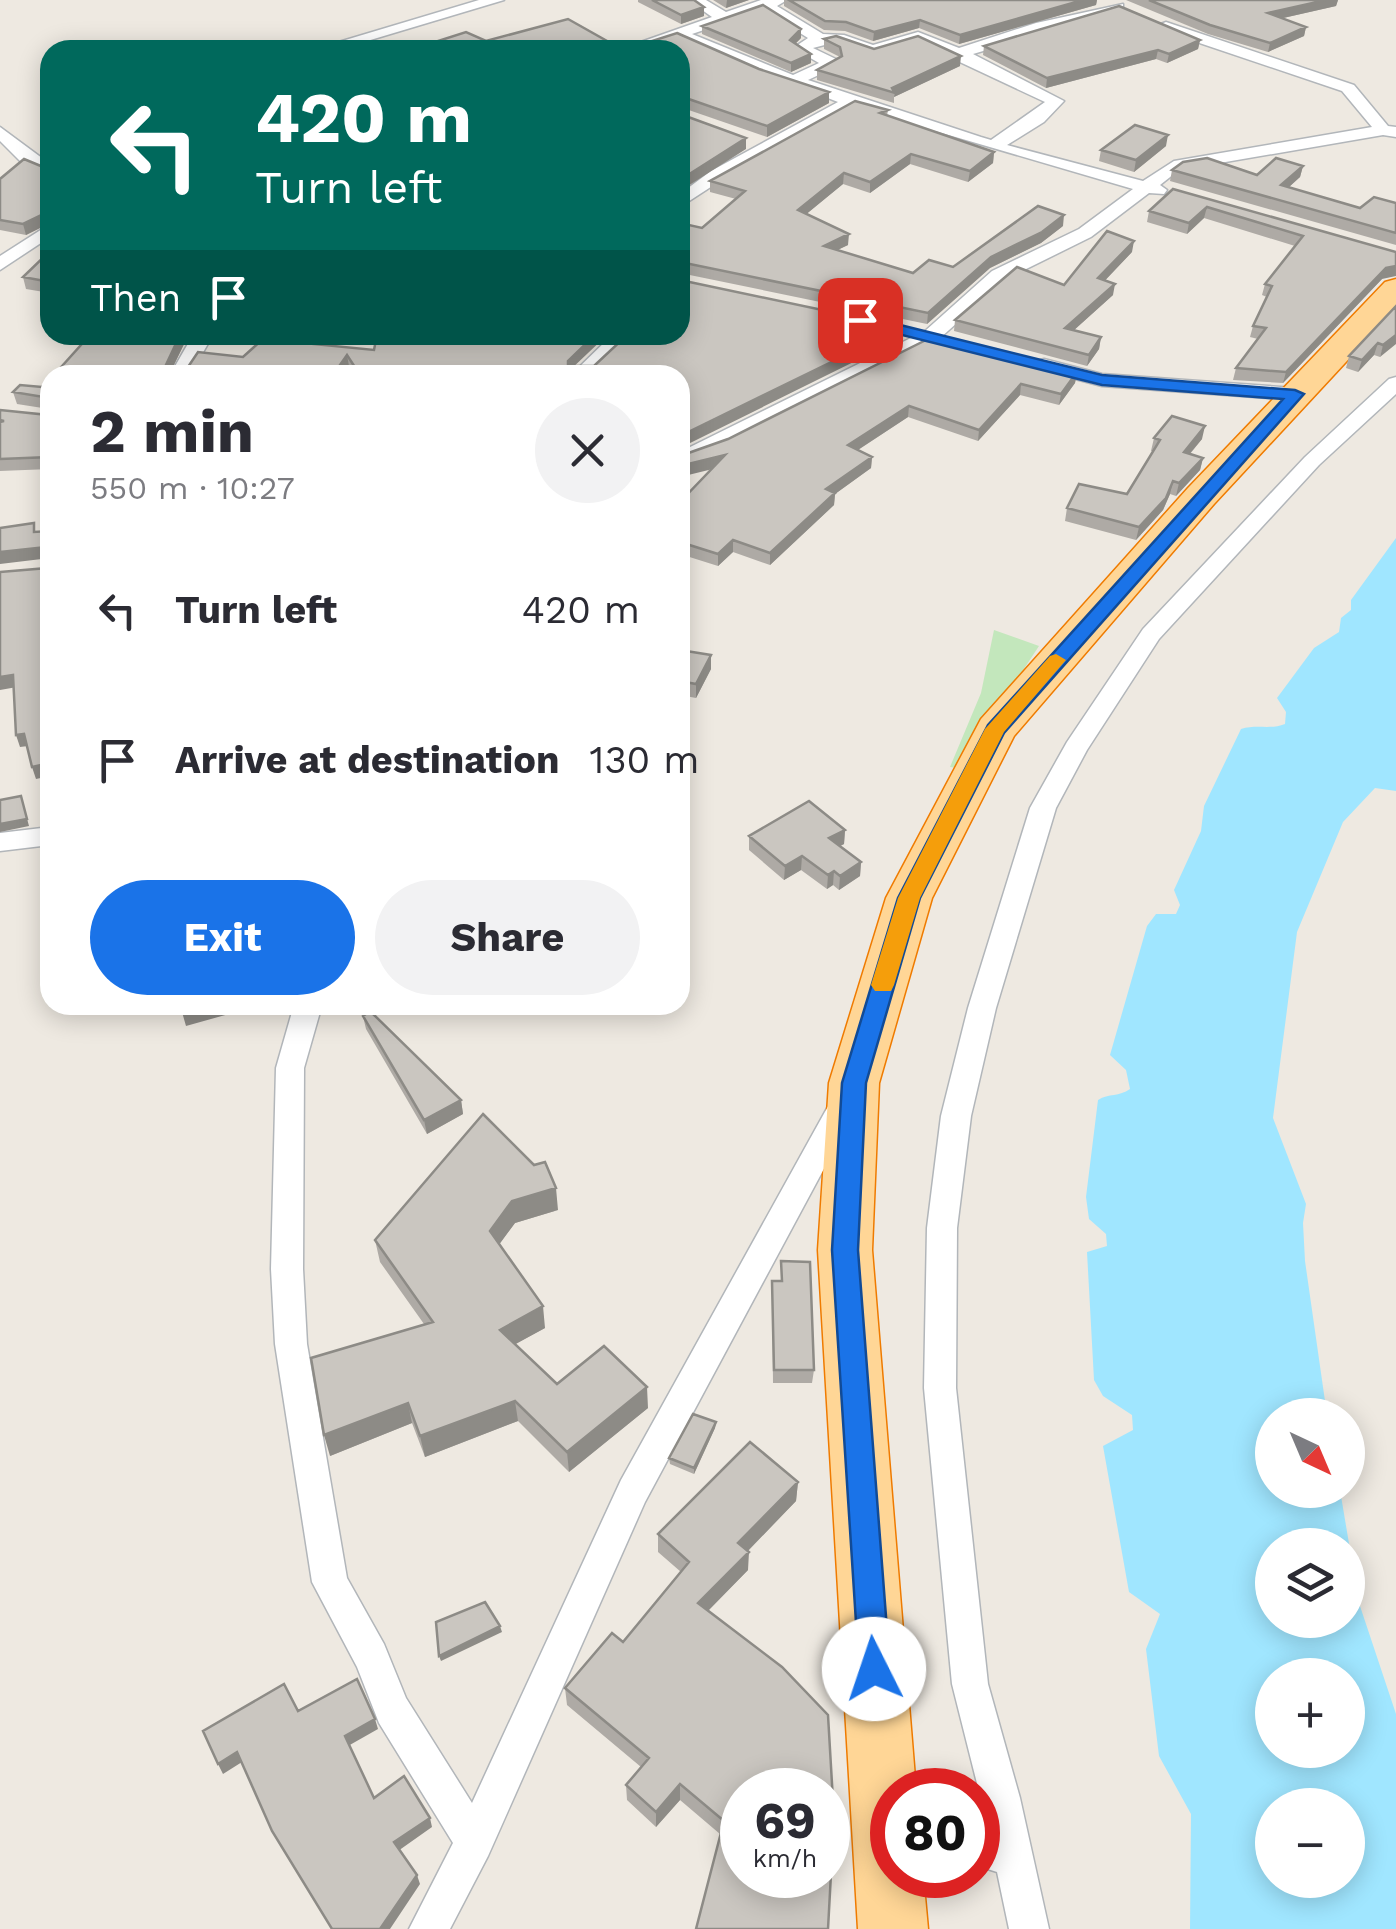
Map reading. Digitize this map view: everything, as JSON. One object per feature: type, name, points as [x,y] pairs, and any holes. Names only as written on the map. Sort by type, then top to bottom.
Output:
[{"type":"highway","points":[[885,1768],[845,1250],[854,1083],[909,898],[996,729],[1295,394],[1396,289]]},
{"type":"highway","points":[[892,1898],[893,1929]]},
{"type":"street","points":[[360,40],[496,0]]},
{"type":"street","points":[[696,0],[721,16]]},
{"type":"street","points":[[657,40],[771,2],[819,38]]},
{"type":"street","points":[[959,53],[1041,26],[1127,10],[1348,88],[1390,131]]},
{"type":"street","points":[[678,33],[793,82],[996,145],[1182,196]]},
{"type":"street","points":[[793,82],[832,63],[801,48],[819,38],[845,37],[872,50],[918,38],[959,53],[1056,101],[1038,118],[996,145]]},
{"type":"street","points":[[690,195],[759,144],[852,101]]},
{"type":"street","points":[[690,455],[941,338],[999,276],[1085,233],[1174,166],[1390,131]]},
{"type":"street","points":[[0,132],[40,166]]},
{"type":"street","points":[[0,167],[40,156]]},
{"type":"street","points":[[0,264],[40,236]]},
{"type":"street","points":[[893,327],[941,338]]},
{"type":"street","points":[[590,365],[612,345]]},
{"type":"street","points":[[1026,360],[1102,380],[1295,394]]},
{"type":"street","points":[[1026,1929],[1003,1862],[970,1684],[940,1388],[942,1228],[956,1116],[982,1008],[1043,808],[1076,748],[1151,634],[1312,461],[1396,383]]},
{"type":"street","points":[[0,842],[40,837]]},
{"type":"street","points":[[305,1015],[290,1068],[287,1269],[292,1344],[330,1582],[371,1658],[392,1710],[474,1842]]},
{"type":"street","points":[[429,1929],[474,1842],[633,1492],[788,1212],[854,1083]]},
{"type":"green space","points":[[994,630],[1039,646],[958,768],[950,767],[981,693]]},
{"type":"water","points":[[1396,538],[1396,791],[1375,788],[1343,822],[1297,932],[1273,1118],[1306,1204],[1305,1261],[1325,1398],[1255,1398],[1255,1508],[1343,1508],[1346,1528],[1255,1528],[1255,1638],[1365,1638],[1365,1621],[1396,1714],[1396,1929],[1190,1929],[1191,1814],[1159,1756],[1146,1649],[1160,1614],[1129,1592],[1103,1446],[1133,1430],[1132,1415],[1103,1396],[1094,1380],[1087,1252],[1107,1246],[1106,1234],[1089,1219],[1086,1197],[1098,1100],[1130,1089],[1126,1070],[1110,1055],[1147,926],[1156,914],[1176,914],[1180,905],[1174,890],[1201,831],[1204,806],[1241,729],[1285,724],[1286,712],[1277,698],[1314,648],[1339,632],[1341,618],[1351,610],[1351,600]]},
{"type":"building","points":[[652,0],[694,0],[704,7],[681,15]]},
{"type":"building","points":[[789,0],[1083,0],[960,35],[920,20],[874,32],[846,22],[825,21]]},
{"type":"building","points":[[1149,0],[1326,0],[1268,13],[1306,27],[1270,43],[1210,25]]},
{"type":"building","points":[[763,5],[801,29],[790,40],[811,54],[791,63],[702,26]]},
{"type":"building","points":[[1119,6],[1200,40],[1169,54],[1158,50],[1047,78],[984,46]]},
{"type":"building","points":[[568,19],[605,40],[490,40]]},
{"type":"building","points":[[466,32],[484,40],[441,40]]},
{"type":"building","points":[[677,33],[759,69],[829,92],[767,126],[690,99],[690,40],[655,40]]},
{"type":"building","points":[[836,36],[874,49],[918,36],[961,56],[892,88],[895,93],[817,70],[842,56],[840,47],[824,39]]},
{"type":"building","points":[[855,101],[994,152],[970,171],[911,154],[870,182],[844,173],[798,210],[849,234],[824,246],[913,273],[929,260],[953,267],[1038,206],[1064,215],[1042,232],[991,257],[928,313],[690,264],[690,225],[702,228],[745,191],[710,181]]},
{"type":"building","points":[[690,118],[746,138],[690,174]]},
{"type":"building","points":[[1135,125],[1168,135],[1136,160],[1101,150]]},
{"type":"building","points":[[1207,158],[1257,175],[1276,158],[1303,166],[1281,185],[1360,208],[1374,197],[1396,203],[1396,233],[1172,170],[1183,162]]},
{"type":"building","points":[[24,159],[40,166],[40,216],[23,224],[0,220],[0,179]]},
{"type":"building","points":[[1173,189],[1396,252],[1396,266],[1386,268],[1286,372],[1236,368],[1266,328],[1253,326],[1272,286],[1265,284],[1303,236],[1207,207],[1189,223],[1149,211]]},
{"type":"building","points":[[1107,231],[1134,241],[1098,278],[1115,284],[1065,328],[1101,337],[1089,355],[955,320],[1017,267],[1064,285]]},
{"type":"building","points":[[40,261],[40,280],[23,277]]},
{"type":"building","points":[[690,282],[903,327],[690,431],[690,365],[595,365],[616,345],[690,345]]},
{"type":"building","points":[[1396,306],[1396,335],[1383,345],[1378,343],[1362,360],[1349,356]]},
{"type":"building","points":[[936,335],[1077,372],[1061,394],[1021,384],[979,430],[909,406],[848,445],[872,457],[826,489],[835,493],[770,553],[733,540],[718,554],[690,545],[690,492],[725,455],[690,464],[690,452],[728,439]]},
{"type":"building","points":[[81,345],[175,345],[166,365],[63,365]]},
{"type":"building","points":[[256,345],[374,350],[375,345],[585,345],[568,365],[354,365],[347,355],[340,365],[189,365],[198,352],[243,357]]},
{"type":"building","points":[[20,385],[40,387],[40,396],[13,392]]},
{"type":"building","points":[[0,410],[40,414],[40,457],[0,459],[0,422],[4,421],[0,420]]},
{"type":"building","points":[[1172,416],[1205,426],[1184,452],[1203,458],[1179,483],[1173,481],[1166,498],[1139,527],[1067,508],[1079,484],[1127,494],[1160,440],[1154,438]]},
{"type":"building","points":[[34,523],[34,532],[40,532],[40,548],[0,552],[0,528]]},
{"type":"building","points":[[40,569],[40,765],[32,767],[24,734],[16,735],[13,675],[0,677],[0,572]]},
{"type":"building","points":[[690,652],[711,655],[696,684],[690,683]]},
{"type":"building","points":[[21,796],[27,819],[0,824],[0,800]]},
{"type":"building","points":[[809,801],[845,830],[829,838],[861,862],[840,876],[834,871],[828,875],[802,856],[785,866],[749,836]]},
{"type":"building","points":[[374,1015],[461,1100],[424,1120],[363,1016]]},
{"type":"building","points":[[483,1114],[534,1165],[545,1162],[556,1188],[512,1201],[490,1231],[543,1306],[500,1330],[557,1384],[604,1346],[647,1387],[567,1452],[515,1401],[420,1436],[408,1403],[324,1435],[311,1358],[433,1322],[375,1240]]},
{"type":"building","points":[[781,1261],[810,1262],[814,1370],[774,1370],[772,1281],[782,1281]]},
{"type":"building","points":[[693,1414],[716,1422],[694,1468],[669,1458]]},
{"type":"building","points":[[750,1442],[798,1482],[738,1543],[749,1552],[698,1603],[782,1667],[828,1715],[831,1768],[720,1768],[720,1818],[680,1784],[656,1812],[626,1785],[649,1758],[565,1688],[612,1633],[623,1642],[689,1562],[658,1534]]},
{"type":"building","points":[[485,1602],[500,1626],[439,1656],[436,1622]]},
{"type":"building","points":[[357,1679],[375,1719],[345,1736],[374,1798],[404,1776],[430,1818],[394,1842],[417,1875],[380,1929],[332,1929],[272,1831],[237,1752],[218,1764],[203,1731],[284,1684],[298,1711]]},
{"type":"building","points":[[720,1836],[720,1898],[830,1898],[828,1929],[696,1929]]},
{"type":"slow traffic","points":[[883,985],[909,898],[996,729],[1056,660]]},
{"type":"route","points":[[860,320],[1102,380],[1295,394],[996,729],[909,898],[854,1083],[845,1250],[874,1669]]}]
